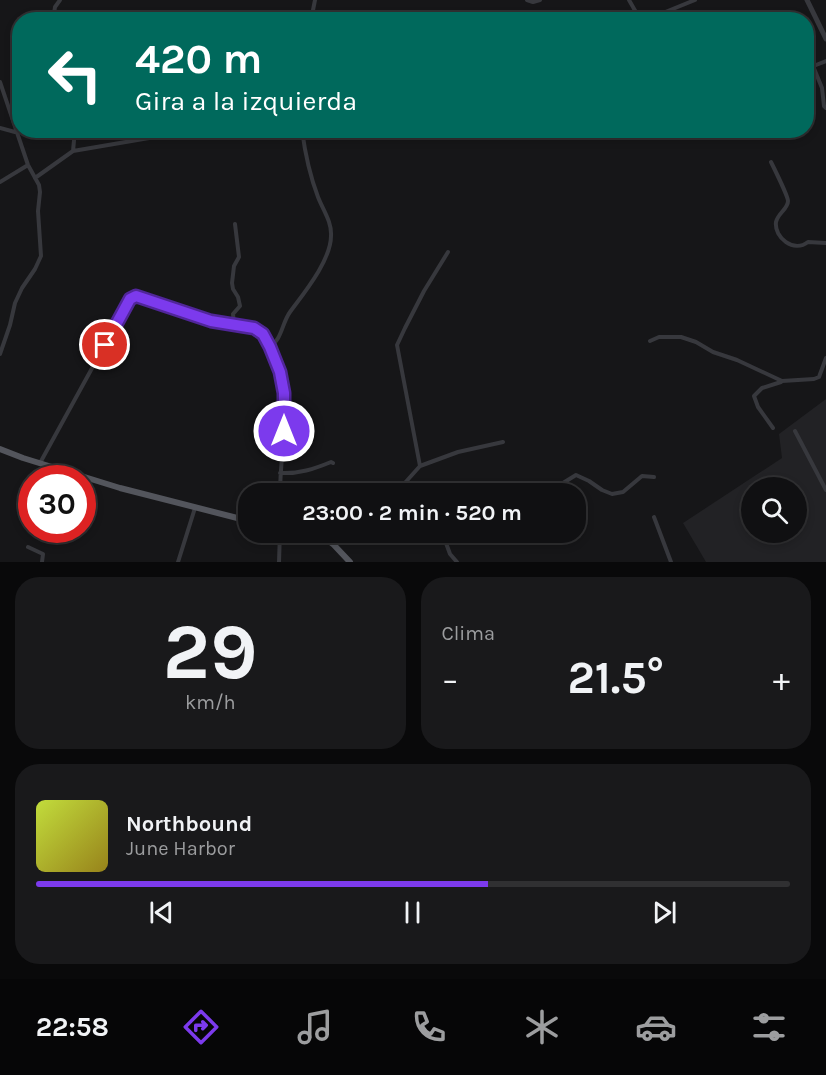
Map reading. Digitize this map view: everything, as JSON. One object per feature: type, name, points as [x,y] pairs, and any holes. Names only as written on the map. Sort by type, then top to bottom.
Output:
[{"type":"main road","points":[[1,451],[120,488],[238,518]]},
{"type":"main road","points":[[330,543],[350,562]]},
{"type":"street","points":[[527,0],[533,2],[540,0]]},
{"type":"street","points":[[665,12],[695,0]]},
{"type":"street","points":[[814,14],[826,39]]},
{"type":"street","points":[[814,68],[822,88],[826,108]]},
{"type":"street","points":[[0,82],[12,120]]},
{"type":"street","points":[[0,354],[15,303],[41,256],[38,211],[40,192],[18,138]]},
{"type":"street","points":[[73,151],[74,138]]},
{"type":"street","points":[[35,178],[73,151],[144,138]]},
{"type":"street","points":[[270,347],[275,343],[288,314],[316,274],[332,236],[330,223],[317,196],[303,138]]},
{"type":"street","points":[[771,162],[788,199],[787,206],[780,213],[776,223],[781,239],[798,246],[803,246],[808,242],[826,243]]},
{"type":"street","points":[[0,182],[28,165]]},
{"type":"street","points":[[234,324],[233,314],[240,306],[232,283],[234,266],[239,257],[235,224]]},
{"type":"street","points":[[420,466],[397,345],[419,300],[448,252]]},
{"type":"street","points":[[40,463],[130,299],[133,296],[141,296],[211,321],[254,328],[263,334],[280,372],[284,393],[284,431],[280,483]]},
{"type":"street","points":[[650,341],[659,337],[681,337],[782,381]]},
{"type":"street","points":[[773,428],[758,407],[754,396],[762,388],[782,381],[819,377],[826,358]]},
{"type":"street","points":[[795,431],[826,490]]},
{"type":"street","points":[[405,483],[420,466],[458,452],[503,442]]},
{"type":"street","points":[[280,473],[308,471],[333,463]]},
{"type":"street","points":[[563,483],[576,475],[612,494],[623,492],[642,476],[654,477]]},
{"type":"street","points":[[178,562],[195,508]]},
{"type":"street","points":[[654,517],[671,562]]},
{"type":"street","points":[[279,562],[280,543]]},
{"type":"street","points":[[446,543],[450,554],[457,562]]},
{"type":"street","points":[[28,547],[43,554],[42,562]]},
{"type":"shaded area","points":[[826,399],[826,562],[706,562],[683,523],[741,485],[741,543],[807,543],[807,477],[753,477],[782,458],[779,434]]},
{"type":"route","points":[[105,345],[133,296],[141,296],[211,321],[254,328],[263,334],[280,372],[284,393],[284,431]]}]
